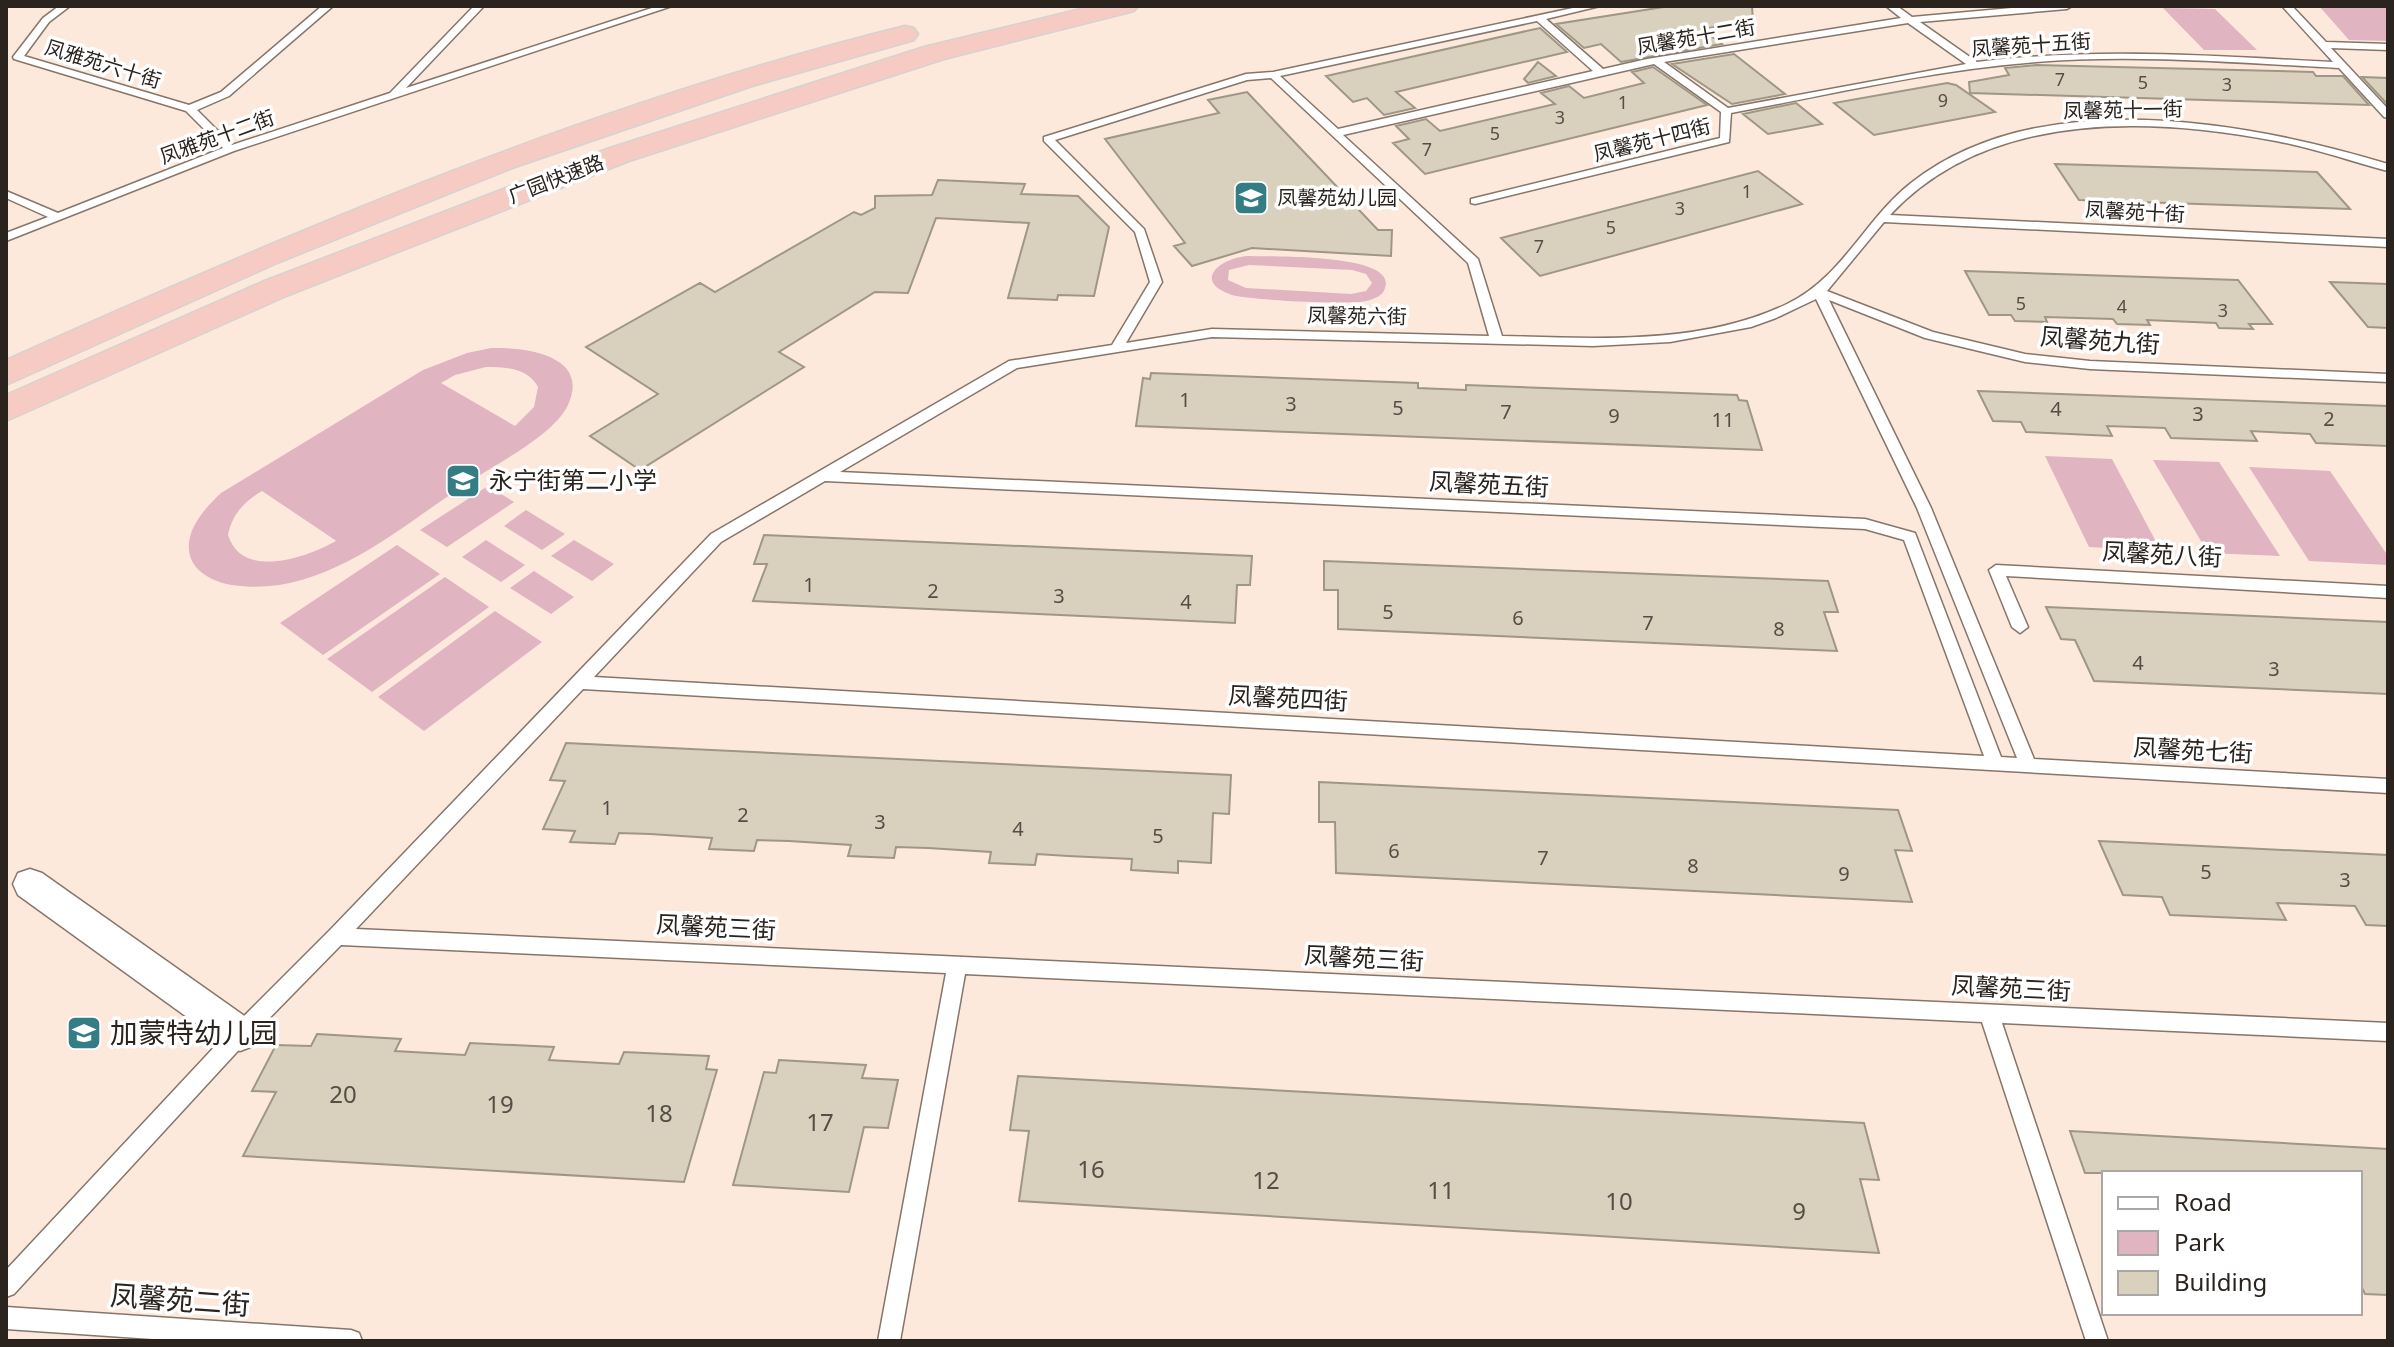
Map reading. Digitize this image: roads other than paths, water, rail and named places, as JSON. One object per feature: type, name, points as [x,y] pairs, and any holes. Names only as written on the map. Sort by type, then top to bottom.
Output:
[{"type":"highway","name":"广园快速路","points":[[6,409],[270,272],[549,144],[837,51],[1012,6]]},
{"type":"highway","name":"广园快速路","points":[[6,374],[270,272],[633,150],[934,53],[1125,6]]},
{"type":"highway","points":[[6,362],[270,272]]},
{"type":"highway","points":[[6,440],[270,272]]},
{"type":"street","points":[[30,884],[240,1034]]},
{"type":"lane","name":"凤雅苑六十街","points":[[65,6],[46,20],[18,57],[190,109],[230,149]]},
{"type":"lane","points":[[190,109],[225,94],[328,6]]},
{"type":"lane","name":"凤雅苑十二街","points":[[392,97],[479,6]]},
{"type":"lane","name":"凤雅苑十二街","points":[[6,237],[230,149],[667,6]]},
{"type":"lane","points":[[1116,348],[1156,282],[1140,231],[1048,139],[1246,77],[1273,75],[1595,6]]},
{"type":"lane","points":[[1891,6],[1974,65]]},
{"type":"lane","name":"凤馨苑十二街","points":[[1336,133],[1656,61],[1911,20],[2067,6]]},
{"type":"lane","points":[[2287,6],[2388,115]]},
{"type":"lane","points":[[1539,18],[1601,73]]},
{"type":"lane","points":[[2326,45],[2388,47]]},
{"type":"lane","points":[[6,62],[18,57]]},
{"type":"lane","name":"凤馨苑十五街","points":[[1726,111],[1974,65],[2042,58],[2154,58],[2343,65]]},
{"type":"lane","name":"凤馨苑十四街","points":[[1475,201],[1725,140],[1726,111],[1656,61]]},
{"type":"lane","points":[[1273,75],[1474,262],[1497,340]]},
{"type":"lane","name":"凤馨苑十一街","points":[[1880,218],[1920,180],[1962,156],[2004,140],[2066,128],[2154,124],[2214,129],[2303,143],[2388,168]]},
{"type":"lane","points":[[6,194],[56,216]]},
{"type":"lane","name":"凤馨苑六街","points":[[6,1286],[240,1034],[716,538],[1014,364],[1212,333],[1633,341],[1698,335],[1744,325],[1785,310],[1819,292],[1880,218]]},
{"type":"lane","name":"凤馨苑十街","points":[[1880,218],[2388,243]]},
{"type":"lane","points":[[1819,292],[1924,508],[2028,765]]},
{"type":"lane","name":"凤馨苑九街","points":[[1819,292],[1929,335],[2025,358],[2090,365],[2388,378]]},
{"type":"lane","name":"凤馨苑五街","points":[[823,476],[1865,524],[1910,537],[1995,764]]},
{"type":"lane","name":"凤馨苑八街","points":[[2020,627],[1996,570],[2388,592]]},
{"type":"lane","name":"凤馨苑四街","points":[[578,682],[1995,764]]},
{"type":"lane","name":"凤馨苑七街","points":[[1995,764],[2388,786]]},
{"type":"lane","name":"凤馨苑三街","points":[[337,936],[2388,1032]]},
{"type":"lane","points":[[889,1341],[957,965]]},
{"type":"lane","points":[[1989,1014],[2097,1341]]},
{"type":"lane","name":"凤馨苑二街","points":[[6,1318],[351,1341]]},
{"type":"place","name":"凤馨苑幼儿园","points":[[1251,198]]},
{"type":"place","name":"永宁街第二小学","points":[[463,481]]},
{"type":"place","name":"加蒙特幼儿园","points":[[84,1033]]}]
